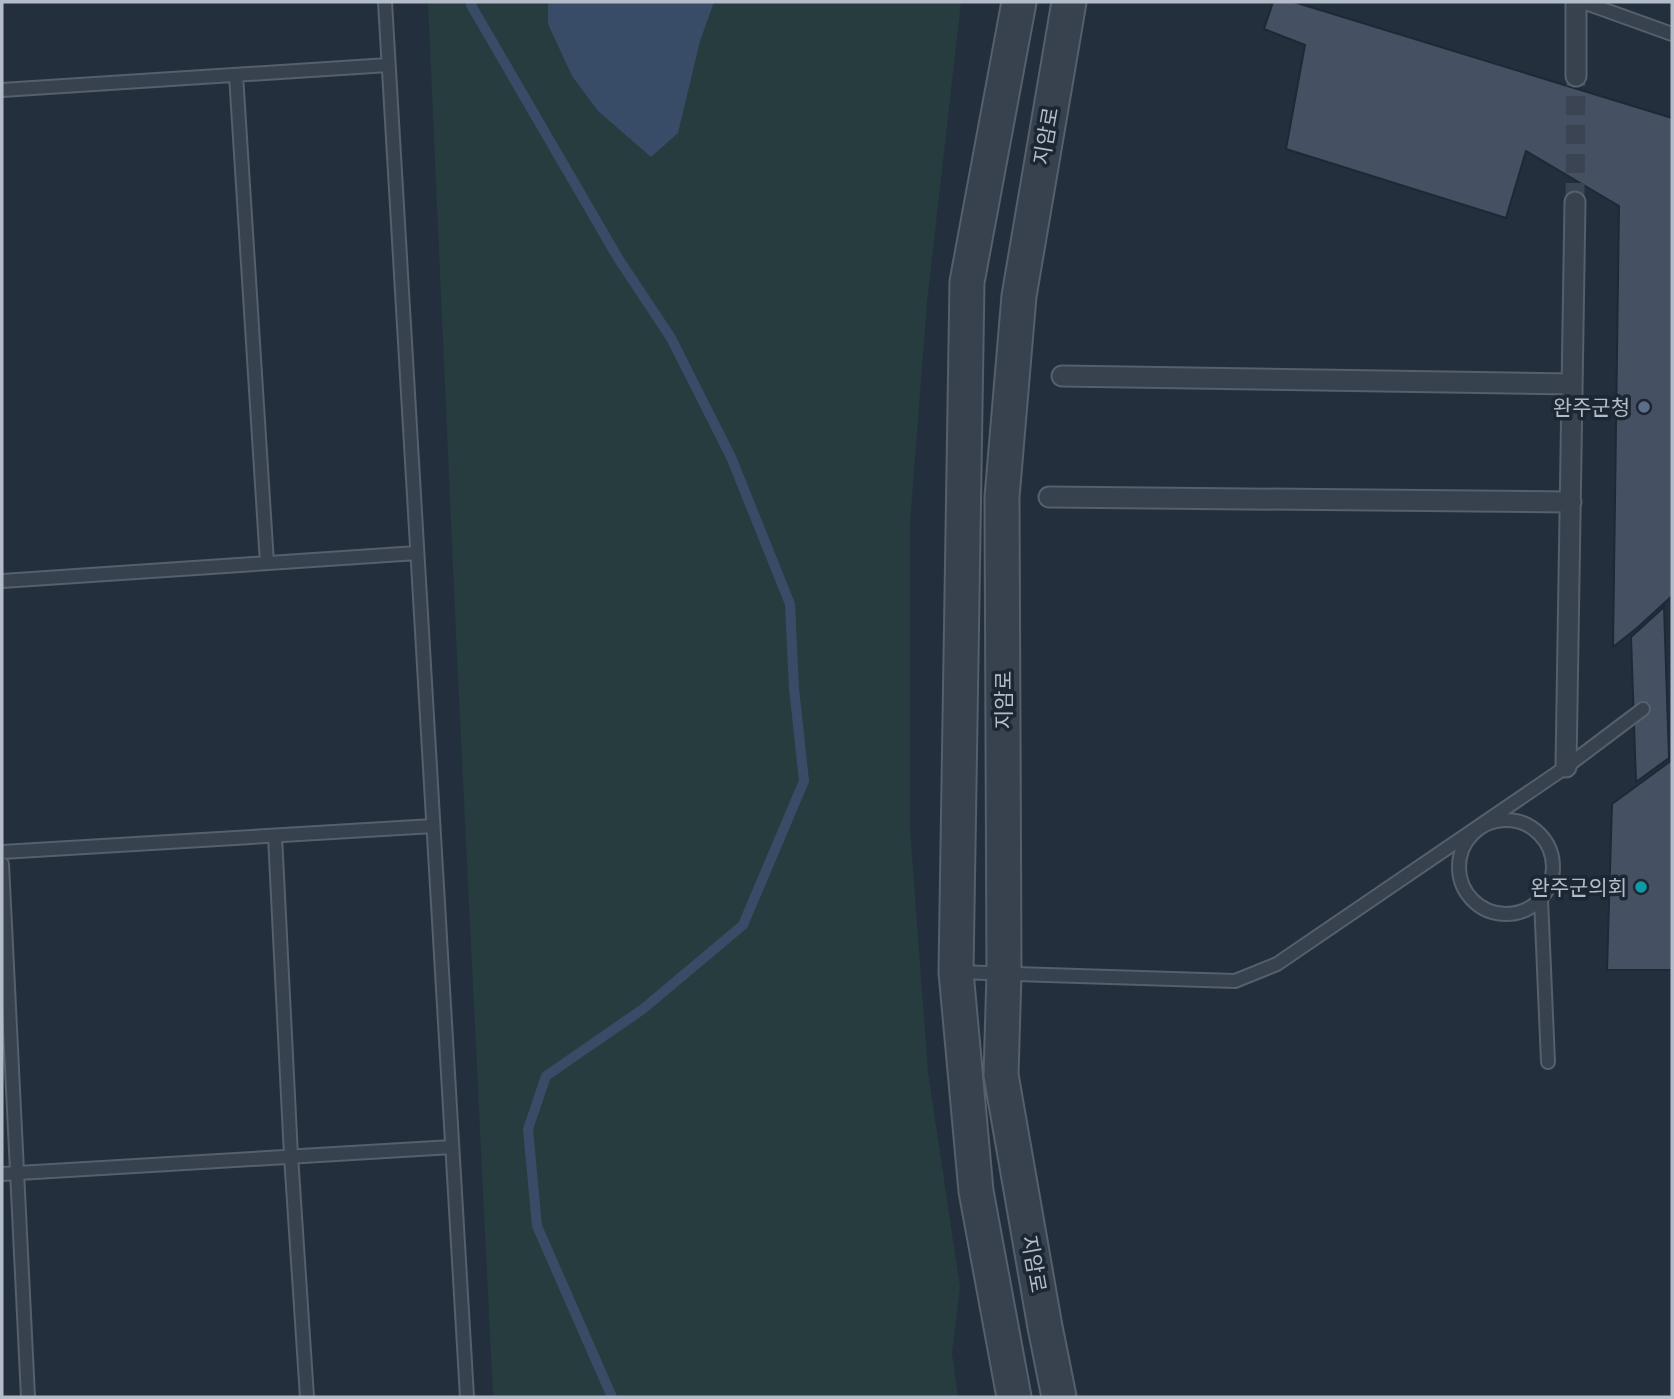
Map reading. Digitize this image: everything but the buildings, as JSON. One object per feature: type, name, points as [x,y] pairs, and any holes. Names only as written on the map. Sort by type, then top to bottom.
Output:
[{"type":"street","name":"지암로","points":[[1014,1397],[976,1191],[956,972],[967,282],[1019,2]]},
{"type":"street","name":"지암로","points":[[1059,1397],[1001,1074],[1002,497],[1019,296],[1069,2]]},
{"type":"street","points":[[1576,76],[1586,2]]},
{"type":"street","points":[[1566,767],[1575,202]]},
{"type":"street","points":[[1062,376],[1572,384]]},
{"type":"street","points":[[1049,497],[1570,502]]},
{"type":"lane","points":[[385,2],[467,1397]]},
{"type":"lane","points":[[1586,2],[1672,34]]},
{"type":"lane","points":[[2,90],[388,65]]},
{"type":"lane","points":[[236,75],[267,563]]},
{"type":"lane","points":[[2,581],[417,553]]},
{"type":"lane","points":[[956,972],[1235,981],[1277,964],[1566,767],[1643,709]]},
{"type":"lane","points":[[1509,819],[1524,823],[1537,831],[1547,843],[1553,858],[1553,873],[1541,900],[1529,909],[1500,915],[1486,911],[1465,892],[1459,878],[1461,849],[1468,837],[1479,827],[1493,821],[1509,819]]},
{"type":"lane","points":[[2,852],[433,826]]},
{"type":"lane","points":[[275,836],[307,1397]]},
{"type":"lane","points":[[2,864],[28,1397]]},
{"type":"lane","points":[[1541,900],[1548,1062]]},
{"type":"lane","points":[[2,1174],[452,1147]]},
{"type":"green space","points":[[428,2],[961,2],[927,303],[910,523],[910,829],[928,1072],[960,1287],[952,1353],[958,1397],[493,1397]]},
{"type":"water","points":[[548,2],[714,2],[700,41],[678,133],[651,157],[598,111],[572,76],[548,24]]},
{"type":"waterway","points":[[472,2],[471,5],[618,258],[671,338],[731,457],[790,604],[794,688],[804,781],[743,925],[643,1009],[546,1076],[528,1129],[537,1226],[612,1397]]},
{"type":"tunnel","points":[[1575,202],[1576,76]]},
{"type":"place","name":"완주군청","points":[[1644,407]]},
{"type":"place","name":"완주군의회","points":[[1641,887]]}]
